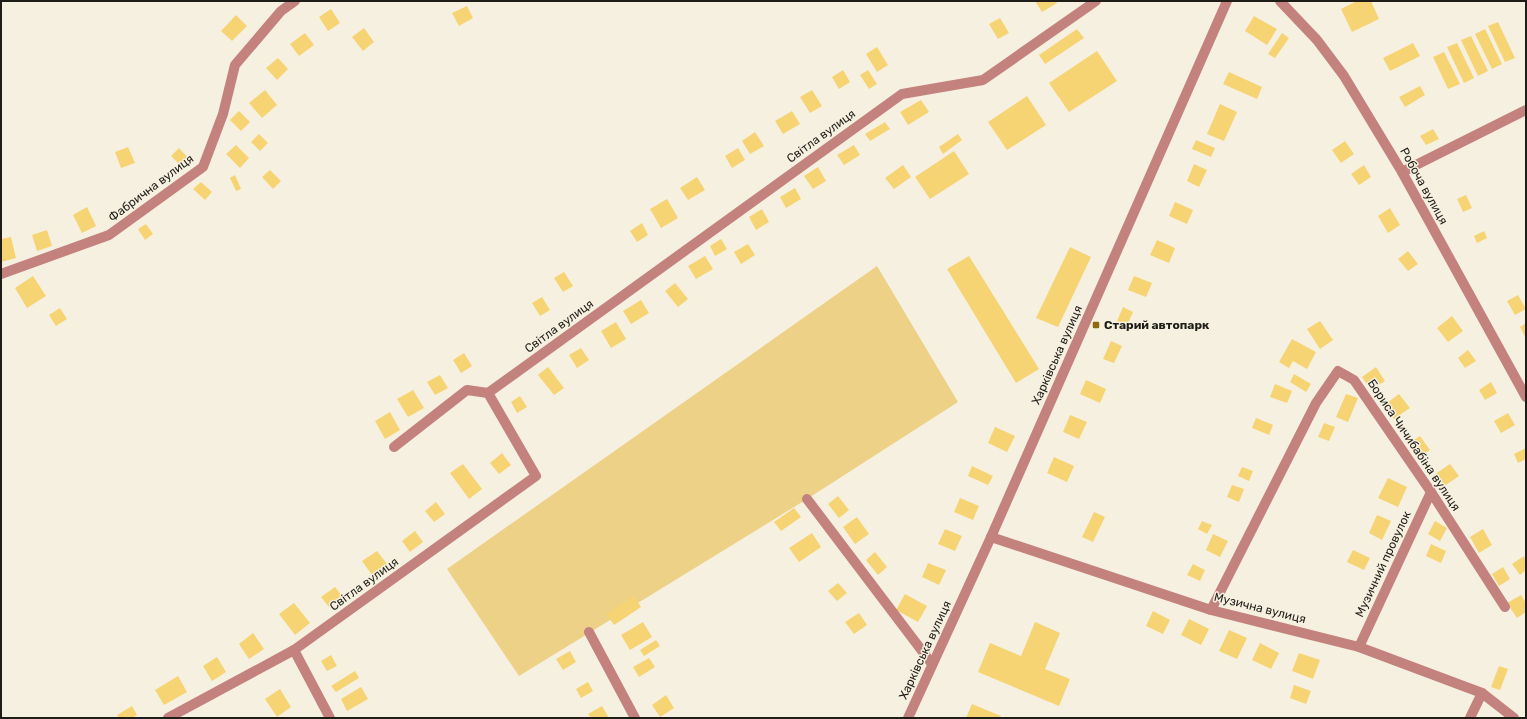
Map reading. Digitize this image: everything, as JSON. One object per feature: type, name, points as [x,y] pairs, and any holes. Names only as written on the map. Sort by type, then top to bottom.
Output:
[{"type":"street","name":"Фабрична вулиця","points":[[1,274],[109,235],[203,167],[223,114],[235,65],[281,11],[295,1]]},
{"type":"street","name":"Світла вулиця","points":[[168,718],[294,650],[536,476],[488,393],[902,94],[983,80],[1096,1]]},
{"type":"street","name":"Харківська вулиця","points":[[908,718],[991,537],[1226,1]]},
{"type":"street","name":"Робоча вулиця","points":[[1280,1],[1317,40],[1344,76],[1402,172],[1526,397]]},
{"type":"street","points":[[1402,172],[1526,110]]},
{"type":"street","name":"Бориса Чичибабіна вулиця","points":[[1211,610],[1316,403],[1338,371],[1354,380],[1431,492],[1505,607]]},
{"type":"street","points":[[394,447],[467,390],[488,393]]},
{"type":"street","name":"Музичний провулок","points":[[1359,647],[1431,492]]},
{"type":"street","points":[[807,499],[932,664]]},
{"type":"street","name":"Музична вулиця","points":[[991,537],[1211,610],[1359,647],[1482,693],[1514,718]]},
{"type":"street","points":[[589,632],[635,718]]},
{"type":"street","points":[[294,650],[330,718]]},
{"type":"street","points":[[1470,718],[1482,693]]},
{"type":"shaded area","points":[[877,266],[958,402],[807,499],[519,676],[447,569]]},
{"type":"building","points":[[1035,1],[1056,1],[1057,3],[1042,12]]},
{"type":"building","points":[[1357,1],[1371,1],[1379,19],[1352,32],[1341,9]]},
{"type":"building","points":[[467,6],[473,18],[459,26],[452,13]]},
{"type":"building","points":[[331,9],[340,23],[328,31],[319,17]]},
{"type":"building","points":[[236,15],[247,26],[232,41],[221,31]]},
{"type":"building","points":[[1254,16],[1277,29],[1267,45],[1245,31]]},
{"type":"building","points":[[1000,18],[1009,33],[998,39],[989,24]]},
{"type":"building","points":[[1498,22],[1515,58],[1505,62],[1488,26]]},
{"type":"building","points":[[364,28],[374,42],[363,51],[352,37]]},
{"type":"building","points":[[1077,29],[1084,38],[1045,64],[1039,55]]},
{"type":"building","points":[[1485,29],[1502,64],[1492,69],[1475,34]]},
{"type":"building","points":[[305,33],[314,45],[299,56],[290,44]]},
{"type":"building","points":[[1282,33],[1289,38],[1275,58],[1268,54]]},
{"type":"building","points":[[1471,36],[1488,71],[1478,76],[1461,40]]},
{"type":"building","points":[[1413,43],[1420,56],[1390,71],[1383,58]]},
{"type":"building","points":[[1457,43],[1474,78],[1464,83],[1447,47]]},
{"type":"building","points":[[877,47],[888,65],[877,72],[866,54]]},
{"type":"building","points":[[1097,51],[1117,81],[1069,112],[1049,83]]},
{"type":"building","points":[[1444,52],[1460,84],[1448,89],[1433,57]]},
{"type":"building","points":[[278,58],[288,69],[277,80],[266,68]]},
{"type":"building","points":[[843,70],[850,82],[839,89],[832,77]]},
{"type":"building","points":[[868,70],[877,84],[869,89],[860,75]]},
{"type":"building","points":[[1229,72],[1262,87],[1257,99],[1223,84]]},
{"type":"building","points":[[1420,86],[1425,95],[1405,107],[1399,97]]},
{"type":"building","points":[[265,90],[277,105],[262,118],[249,103]]},
{"type":"building","points":[[812,90],[822,106],[810,113],[800,97]]},
{"type":"building","points":[[1027,96],[1046,125],[1007,150],[988,122]]},
{"type":"building","points":[[921,100],[929,112],[908,125],[900,112]]},
{"type":"building","points":[[1220,104],[1237,112],[1224,141],[1207,134]]},
{"type":"building","points":[[239,111],[250,122],[241,131],[230,120]]},
{"type":"building","points":[[792,111],[800,124],[783,134],[775,121]]},
{"type":"building","points":[[885,122],[890,129],[870,141],[865,134]]},
{"type":"building","points":[[1433,129],[1439,139],[1426,145],[1420,136]]},
{"type":"building","points":[[755,132],[764,146],[750,154],[742,141]]},
{"type":"building","points":[[259,134],[268,143],[260,151],[251,142]]},
{"type":"building","points":[[958,134],[962,140],[943,154],[939,147]]},
{"type":"building","points":[[1196,140],[1215,148],[1211,157],[1192,149]]},
{"type":"building","points":[[1345,141],[1354,154],[1341,163],[1332,150]]},
{"type":"building","points":[[236,145],[249,158],[240,168],[226,154]]},
{"type":"building","points":[[854,145],[860,155],[844,165],[837,155]]},
{"type":"building","points":[[128,147],[135,163],[121,168],[115,152]]},
{"type":"building","points":[[179,148],[190,160],[182,167],[171,156]]},
{"type":"building","points":[[738,148],[745,160],[732,168],[725,156]]},
{"type":"building","points":[[954,151],[969,174],[930,199],[915,177]]},
{"type":"building","points":[[1194,164],[1207,170],[1199,187],[1187,181]]},
{"type":"building","points":[[903,165],[911,177],[894,189],[885,178]]},
{"type":"building","points":[[1364,165],[1371,177],[1359,185],[1351,174]]},
{"type":"building","points":[[818,167],[826,181],[813,189],[804,176]]},
{"type":"building","points":[[270,170],[281,181],[273,189],[262,177]]},
{"type":"building","points":[[235,175],[241,189],[236,191],[230,178]]},
{"type":"building","points":[[697,177],[705,190],[688,200],[680,188]]},
{"type":"building","points":[[201,182],[212,192],[205,200],[193,189]]},
{"type":"building","points":[[795,188],[801,199],[786,208],[780,197]]},
{"type":"building","points":[[1466,195],[1472,208],[1463,212],[1457,199]]},
{"type":"building","points":[[667,199],[678,218],[661,228],[650,209]]},
{"type":"building","points":[[1175,202],[1193,210],[1187,224],[1169,216]]},
{"type":"building","points":[[87,207],[96,226],[82,233],[73,215]]},
{"type":"building","points":[[1390,208],[1400,225],[1388,233],[1378,216]]},
{"type":"building","points":[[762,209],[769,222],[756,230],[749,217]]},
{"type":"building","points":[[642,223],[648,235],[637,242],[630,231]]},
{"type":"building","points":[[146,224],[153,234],[145,240],[138,229]]},
{"type":"building","points":[[47,230],[52,246],[37,251],[32,235]]},
{"type":"building","points":[[1484,231],[1487,238],[1477,243],[1474,236]]},
{"type":"building","points":[[11,237],[16,258],[1,262],[1,239]]},
{"type":"building","points":[[721,239],[727,249],[715,256],[710,246]]},
{"type":"building","points":[[1157,240],[1175,248],[1169,263],[1150,255]]},
{"type":"building","points":[[748,244],[755,255],[741,264],[734,252]]},
{"type":"building","points":[[1070,247],[1091,257],[1058,327],[1036,318]]},
{"type":"building","points":[[1408,251],[1418,264],[1408,271],[1398,259]]},
{"type":"building","points":[[705,256],[713,269],[696,279],[688,266]]},
{"type":"building","points":[[969,256],[1039,369],[1016,383],[947,269]]},
{"type":"building","points":[[564,272],[573,286],[563,292],[554,278]]},
{"type":"building","points":[[33,276],[46,296],[27,308],[15,288]]},
{"type":"building","points":[[1134,276],[1152,283],[1146,297],[1128,290]]},
{"type":"building","points":[[675,283],[688,299],[678,307],[665,291]]},
{"type":"building","points":[[1518,295],[1526,309],[1515,315],[1507,301]]},
{"type":"building","points":[[542,297],[550,310],[540,316],[532,303]]},
{"type":"building","points":[[641,300],[649,313],[631,324],[623,311]]},
{"type":"building","points":[[1123,307],[1133,312],[1125,330],[1115,326]]},
{"type":"building","points":[[60,308],[67,319],[56,326],[49,315]]},
{"type":"building","points":[[1452,316],[1463,331],[1448,342],[1437,328]]},
{"type":"building","points":[[1320,321],[1333,340],[1320,349],[1307,329]]},
{"type":"building","points":[[616,322],[626,339],[611,348],[601,331]]},
{"type":"building","points":[[1526,323],[1526,338],[1520,327]]},
{"type":"building","points":[[1292,339],[1316,352],[1307,369],[1293,361],[1289,368],[1279,362]]},
{"type":"building","points":[[1111,341],[1122,346],[1114,363],[1103,359]]},
{"type":"building","points":[[581,348],[589,360],[577,368],[569,355]]},
{"type":"building","points":[[1468,350],[1476,361],[1465,368],[1458,358]]},
{"type":"building","points":[[464,353],[472,366],[461,373],[453,360]]},
{"type":"building","points":[[548,367],[564,388],[554,395],[538,375]]},
{"type":"building","points":[[1376,367],[1385,381],[1371,390],[1362,377]]},
{"type":"building","points":[[1294,374],[1311,384],[1306,392],[1290,382]]},
{"type":"building","points":[[440,375],[448,388],[435,395],[427,382]]},
{"type":"building","points":[[1086,380],[1106,389],[1100,403],[1080,394]]},
{"type":"building","points":[[1491,382],[1497,393],[1485,400],[1479,390]]},
{"type":"building","points":[[1275,384],[1292,391],[1287,403],[1270,397]]},
{"type":"building","points":[[413,390],[424,408],[408,417],[397,399]]},
{"type":"building","points":[[1346,394],[1358,398],[1348,422],[1336,417]]},
{"type":"building","points":[[1399,394],[1410,408],[1394,419],[1384,405]]},
{"type":"building","points":[[520,396],[527,407],[517,413],[511,402]]},
{"type":"building","points":[[390,412],[400,430],[385,439],[375,421]]},
{"type":"building","points":[[1508,413],[1515,425],[1501,433],[1494,421]]},
{"type":"building","points":[[1070,415],[1087,422],[1079,439],[1063,432]]},
{"type":"building","points":[[1256,418],[1273,425],[1269,435],[1252,428]]},
{"type":"building","points":[[1324,423],[1335,427],[1329,441],[1318,437]]},
{"type":"building","points":[[995,427],[1015,436],[1007,452],[988,443]]},
{"type":"building","points":[[1420,436],[1430,450],[1418,458],[1408,444]]},
{"type":"building","points":[[1526,448],[1526,459],[1518,463],[1514,454]]},
{"type":"building","points":[[502,453],[511,465],[499,474],[490,463]]},
{"type":"building","points":[[1054,457],[1074,466],[1067,482],[1047,473]]},
{"type":"building","points":[[463,464],[482,489],[469,499],[450,473]]},
{"type":"building","points":[[1450,464],[1459,476],[1440,489],[1431,477]]},
{"type":"building","points":[[972,466],[993,476],[988,485],[968,476]]},
{"type":"building","points":[[1242,467],[1253,471],[1249,481],[1238,476]]},
{"type":"building","points":[[1388,478],[1407,487],[1398,507],[1378,498]]},
{"type":"building","points":[[1232,485],[1244,489],[1239,502],[1227,497]]},
{"type":"building","points":[[838,496],[849,510],[839,518],[828,504]]},
{"type":"building","points":[[960,498],[979,506],[973,520],[954,512]]},
{"type":"building","points":[[436,502],[445,514],[434,522],[425,511]]},
{"type":"building","points":[[794,508],[801,517],[781,531],[774,522]]},
{"type":"building","points":[[1094,512],[1105,517],[1093,542],[1082,537]]},
{"type":"building","points":[[1377,515],[1391,521],[1382,540],[1369,533]]},
{"type":"building","points":[[857,517],[869,534],[855,544],[843,527]]},
{"type":"building","points":[[1202,521],[1212,525],[1207,534],[1198,529]]},
{"type":"building","points":[[1435,521],[1447,528],[1440,541],[1428,534]]},
{"type":"building","points":[[945,529],[962,536],[955,551],[938,544]]},
{"type":"building","points":[[1483,529],[1492,545],[1479,553],[1470,537]]},
{"type":"building","points":[[415,531],[423,542],[410,552],[402,541]]},
{"type":"building","points":[[812,533],[821,547],[799,562],[789,548]]},
{"type":"building","points":[[1213,534],[1228,541],[1220,557],[1206,550]]},
{"type":"building","points":[[1431,544],[1446,551],[1441,563],[1426,556]]},
{"type":"building","points":[[1353,550],[1370,558],[1364,570],[1347,562]]},
{"type":"building","points":[[377,551],[387,564],[372,575],[362,561]]},
{"type":"building","points":[[875,552],[887,567],[878,575],[866,560]]},
{"type":"building","points":[[1524,556],[1526,560],[1526,570],[1520,575],[1512,564]]},
{"type":"building","points":[[928,563],[946,570],[939,585],[922,577]]},
{"type":"building","points":[[1193,564],[1205,570],[1200,581],[1187,575]]},
{"type":"building","points":[[1503,567],[1510,579],[1499,586],[1492,574]]},
{"type":"building","points":[[838,583],[847,593],[837,601],[828,591]]},
{"type":"building","points":[[335,587],[342,596],[329,607],[321,597]]},
{"type":"building","points":[[905,594],[927,606],[918,622],[896,610]]},
{"type":"building","points":[[1521,595],[1526,603],[1526,612],[1517,618],[1507,603]]},
{"type":"building","points":[[634,596],[641,607],[614,625],[606,614]]},
{"type":"building","points":[[294,603],[310,623],[295,635],[279,614]]},
{"type":"building","points":[[1153,611],[1170,620],[1163,634],[1146,626]]},
{"type":"building","points":[[859,613],[867,625],[854,634],[845,622]]},
{"type":"building","points":[[1189,619],[1209,629],[1201,645],[1181,635]]},
{"type":"building","points":[[643,622],[652,637],[630,650],[621,635]]},
{"type":"building","points":[[1035,622],[1060,633],[1045,669],[1070,679],[1059,706],[978,672],[990,643],[1021,656]]},
{"type":"building","points":[[1229,630],[1247,638],[1237,659],[1219,651]]},
{"type":"building","points":[[253,633],[264,649],[249,659],[239,644]]},
{"type":"building","points":[[656,640],[660,646],[644,656],[640,650]]},
{"type":"building","points":[[1260,643],[1279,653],[1271,669],[1252,660]]},
{"type":"building","points":[[570,651],[576,662],[563,670],[556,659]]},
{"type":"building","points":[[1299,653],[1320,660],[1313,679],[1292,671]]},
{"type":"building","points":[[331,655],[337,666],[327,671],[321,661]]},
{"type":"building","points":[[217,657],[226,672],[212,681],[203,666]]},
{"type":"building","points":[[649,658],[655,667],[639,677],[633,667]]},
{"type":"building","points":[[1499,666],[1508,669],[1500,690],[1491,687]]},
{"type":"building","points":[[355,671],[359,678],[336,692],[331,686]]},
{"type":"building","points":[[178,676],[187,692],[164,705],[155,690]]},
{"type":"building","points":[[588,682],[593,691],[581,698],[576,689]]},
{"type":"building","points":[[1294,685],[1311,691],[1306,704],[1290,698]]},
{"type":"building","points":[[361,687],[368,699],[347,711],[341,699]]},
{"type":"building","points":[[280,689],[291,707],[277,717],[265,699]]},
{"type":"building","points":[[666,695],[674,708],[660,717],[652,705]]},
{"type":"building","points":[[972,704],[1001,716],[1000,718],[966,718]]},
{"type":"building","points":[[132,706],[137,715],[132,718],[119,718],[117,715]]},
{"type":"building","points":[[602,706],[609,718],[591,718],[588,714]]},
{"type":"place","name":"Старий автопарк","points":[[1096,325]]}]
